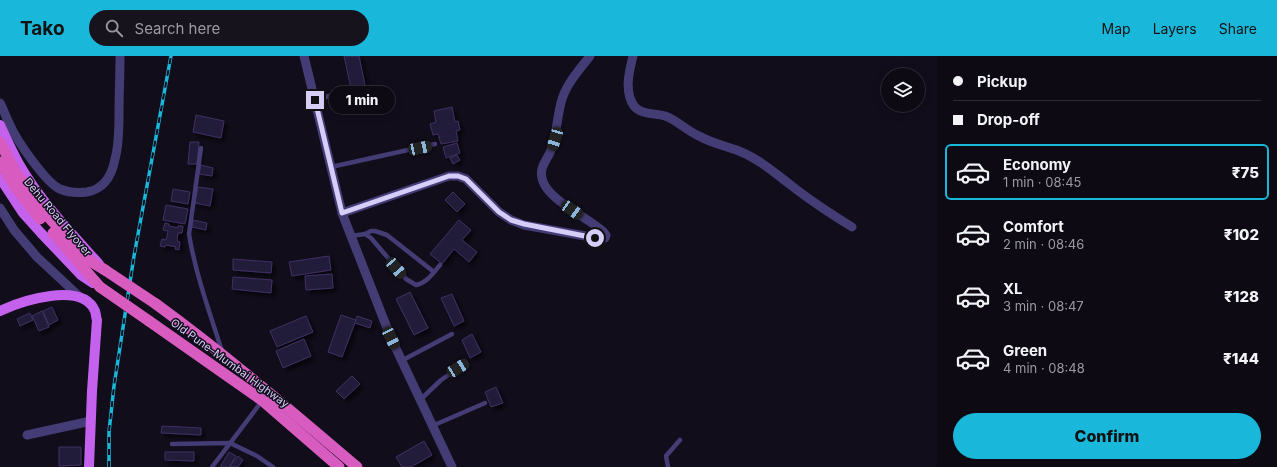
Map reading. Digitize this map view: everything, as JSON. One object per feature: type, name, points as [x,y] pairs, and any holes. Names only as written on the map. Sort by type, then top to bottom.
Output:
[{"type":"highway","name":"Dehu Road Flyover","points":[[0,142],[14,169],[42,210],[84,262],[100,287]]},
{"type":"highway","name":"Dehu Road Flyover","points":[[0,162],[16,188],[31,208],[84,262],[105,270],[156,304]]},
{"type":"highway","name":"Old Pune–Mumbai Highway","points":[[100,287],[149,321],[266,396],[357,467]]},
{"type":"highway","name":"Old Pune–Mumbai Highway","points":[[156,304],[224,355],[339,467]]},
{"type":"main road","points":[[0,125],[19,164],[41,196],[72,235],[105,270]]},
{"type":"main road","points":[[0,178],[23,213],[41,233],[81,274],[100,287]]},
{"type":"main road","points":[[0,311],[5,307],[42,297],[57,296],[81,298],[95,311],[97,320],[89,467]]},
{"type":"street","points":[[0,103],[17,138],[35,164],[59,189],[70,193],[90,191],[98,188],[105,182],[116,159],[118,139],[120,56]]},
{"type":"street","points":[[304,56],[342,213],[350,236],[402,361],[452,467]]},
{"type":"street","points":[[342,213],[449,176],[458,176],[466,179],[499,212],[511,220],[561,232],[602,239],[605,238],[606,235],[603,230],[584,219],[556,198],[548,190],[541,177],[542,168],[551,152],[555,139],[562,98],[568,85],[590,56]]},
{"type":"street","points":[[633,56],[628,76],[628,90],[630,100],[635,107],[642,112],[670,118],[700,137],[740,151],[757,160],[818,205],[852,227]]},
{"type":"street","points":[[0,208],[14,230],[37,257],[81,298]]},
{"type":"street","points":[[27,435],[91,421]]},
{"type":"lane","points":[[315,100],[351,90]]},
{"type":"lane","points":[[331,166],[435,144]]},
{"type":"lane","points":[[201,148],[189,234],[191,247],[205,298],[224,355]]},
{"type":"lane","points":[[350,236],[375,231],[387,235],[434,272]]},
{"type":"lane","points":[[365,234],[371,238],[411,284],[422,284],[440,265]]},
{"type":"lane","points":[[402,361],[452,334]]},
{"type":"lane","points":[[420,400],[450,373],[466,363]]},
{"type":"lane","points":[[212,467],[266,396]]},
{"type":"lane","points":[[432,426],[485,403]]},
{"type":"lane","points":[[668,467],[666,456],[680,440]]},
{"type":"lane","points":[[172,444],[230,443],[257,456],[273,467]]},
{"type":"building","points":[[344,56],[359,56],[366,90],[352,93]]},
{"type":"building","points":[[452,107],[455,122],[458,121],[460,130],[456,131],[458,141],[441,144],[438,134],[433,135],[430,124],[436,122],[434,111]]},
{"type":"building","points":[[196,115],[224,121],[221,138],[193,132]]},
{"type":"building","points":[[190,142],[199,142],[197,164],[188,164]]},
{"type":"building","points":[[457,143],[460,153],[446,158],[443,147]]},
{"type":"building","points":[[457,155],[460,160],[453,164],[450,158]]},
{"type":"building","points":[[201,165],[213,168],[212,176],[199,174]]},
{"type":"building","points":[[198,187],[213,189],[210,206],[195,203]]},
{"type":"building","points":[[173,189],[190,192],[188,204],[171,201]]},
{"type":"building","points":[[453,192],[465,204],[457,212],[445,200]]},
{"type":"building","points":[[166,205],[188,209],[185,224],[163,220]]},
{"type":"building","points":[[193,220],[207,223],[206,230],[192,227]]},
{"type":"building","points":[[459,220],[471,230],[462,240],[477,252],[469,262],[454,249],[442,264],[430,254]]},
{"type":"building","points":[[165,223],[169,224],[169,226],[178,228],[178,226],[183,226],[182,233],[178,233],[177,241],[180,242],[179,250],[175,249],[176,247],[166,245],[165,247],[160,246],[162,239],[166,240],[168,231],[163,230]]},
{"type":"building","points":[[329,256],[331,270],[292,276],[289,262]]},
{"type":"building","points":[[233,259],[272,262],[271,273],[233,270]]},
{"type":"building","points":[[332,274],[333,288],[306,290],[305,276]]},
{"type":"building","points":[[233,277],[272,280],[271,293],[232,289]]},
{"type":"building","points":[[410,292],[428,328],[414,335],[396,299]]},
{"type":"building","points":[[452,294],[464,321],[454,326],[441,298]]},
{"type":"building","points":[[52,307],[58,320],[49,325],[43,311]]},
{"type":"building","points":[[42,311],[49,327],[39,331],[32,316]]},
{"type":"building","points":[[30,313],[33,320],[20,326],[17,319]]},
{"type":"building","points":[[341,315],[356,320],[342,357],[328,352]]},
{"type":"building","points":[[306,316],[313,332],[277,347],[270,331]]},
{"type":"building","points":[[357,316],[372,321],[370,328],[355,323]]},
{"type":"building","points":[[472,334],[481,352],[470,358],[462,340]]},
{"type":"building","points":[[304,339],[311,356],[283,368],[276,351]]},
{"type":"building","points":[[352,376],[360,384],[344,399],[336,391]]},
{"type":"building","points":[[496,387],[503,403],[491,407],[485,392]]},
{"type":"building","points":[[162,426],[201,428],[201,435],[161,433]]},
{"type":"building","points":[[424,441],[432,455],[411,467],[402,467],[396,457]]},
{"type":"building","points":[[59,447],[81,447],[81,465],[59,466]]},
{"type":"building","points":[[165,452],[194,452],[194,461],[165,460]]},
{"type":"building","points":[[229,452],[236,456],[229,467],[220,467]]},
{"type":"building","points":[[238,456],[243,460],[238,467],[231,467],[230,466]]},
{"type":"railway","points":[[109,467],[109,432],[114,386],[134,256],[171,56]]},
{"type":"route","points":[[315,100],[342,213],[449,176],[458,176],[466,179],[499,212],[511,220],[561,232],[595,238]]}]
